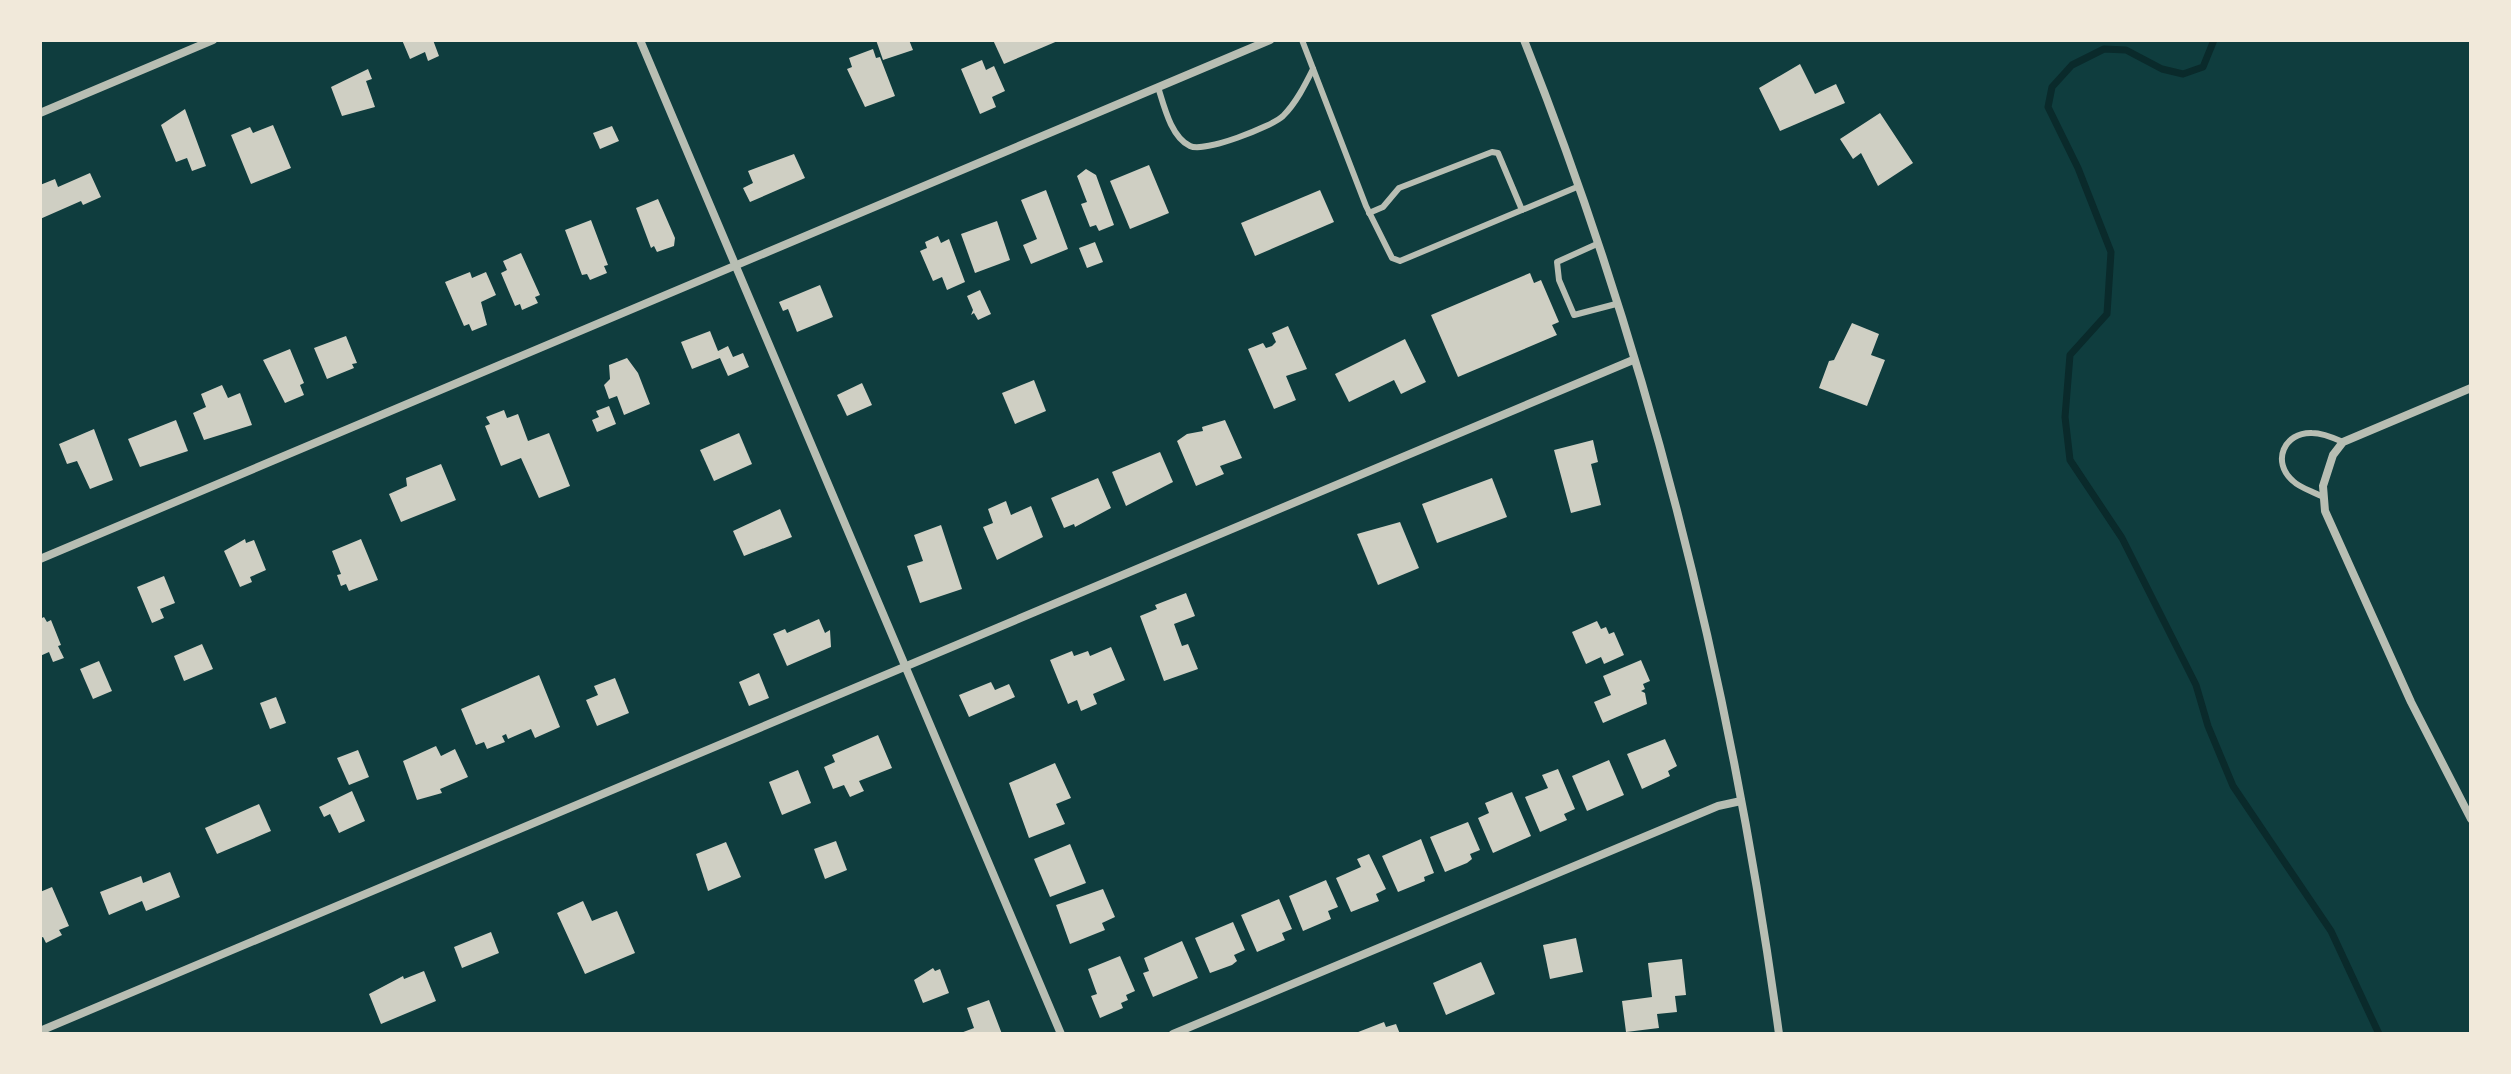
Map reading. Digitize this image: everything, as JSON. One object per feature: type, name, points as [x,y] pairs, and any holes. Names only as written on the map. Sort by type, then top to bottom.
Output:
[{"type":"street","points":[[40,113],[213,40]]},
{"type":"street","points":[[640,40],[1061,1034]]},
{"type":"street","points":[[40,559],[1270,40]]},
{"type":"street","points":[[1524,40],[1616,304],[1700,608],[1741,801],[1779,1034]]},
{"type":"street","points":[[40,1031],[1633,360]]},
{"type":"street","points":[[2471,388],[2343,442],[2333,455],[2321,496],[2386,648],[2471,819]]},
{"type":"street","points":[[1173,1034],[1718,806],[1741,801]]},
{"type":"lane","points":[[1302,40],[1369,213],[1392,258],[1400,261],[1577,187]]},
{"type":"lane","points":[[1158,87],[1180,138],[1191,147],[1207,148],[1278,119],[1302,90],[1313,69]]},
{"type":"lane","points":[[1369,213],[1383,207],[1399,188],[1492,152],[1498,153],[1522,210]]},
{"type":"lane","points":[[1597,244],[1557,262],[1559,280],[1574,315],[1616,304]]},
{"type":"lane","points":[[2321,496],[2295,484],[2287,475],[2281,462],[2283,448],[2292,438],[2310,432],[2343,442]]},
{"type":"building","points":[[402,40],[433,40],[439,56],[428,61],[425,52],[410,59]]},
{"type":"building","points":[[876,40],[909,40],[913,50],[883,60]]},
{"type":"building","points":[[993,40],[1060,40],[1004,64]]},
{"type":"building","points":[[873,49],[876,58],[880,57],[895,96],[865,107],[847,69],[852,67],[849,58]]},
{"type":"building","points":[[982,60],[986,70],[994,66],[1005,91],[992,97],[996,107],[980,114],[961,69]]},
{"type":"building","points":[[1800,64],[1815,94],[1836,84],[1845,103],[1780,131],[1759,88]]},
{"type":"building","points":[[368,69],[372,79],[366,81],[375,107],[342,116],[331,87]]},
{"type":"building","points":[[185,109],[206,166],[192,171],[187,158],[176,162],[161,125]]},
{"type":"building","points":[[1880,113],[1913,163],[1878,186],[1861,153],[1853,159],[1840,139]]},
{"type":"building","points":[[273,125],[291,168],[251,184],[231,135],[250,127],[253,133]]},
{"type":"building","points":[[612,126],[619,141],[600,149],[593,133]]},
{"type":"building","points":[[794,154],[805,178],[750,202],[743,188],[753,183],[748,171]]},
{"type":"building","points":[[1149,165],[1169,213],[1130,229],[1110,181]]},
{"type":"building","points":[[1086,169],[1096,175],[1114,225],[1099,231],[1096,225],[1090,227],[1081,204],[1087,202],[1077,176]]},
{"type":"building","points":[[90,173],[101,197],[83,205],[81,201],[40,219],[40,185],[55,179],[58,187]]},
{"type":"building","points":[[1046,190],[1068,249],[1031,264],[1023,245],[1037,239],[1021,200]]},
{"type":"building","points":[[1320,190],[1334,222],[1255,256],[1241,223]]},
{"type":"building","points":[[658,199],[675,238],[674,246],[657,252],[654,246],[651,248],[636,208]]},
{"type":"building","points":[[591,220],[608,265],[604,266],[607,273],[590,280],[587,274],[582,275],[565,230]]},
{"type":"building","points":[[997,221],[1010,260],[975,273],[961,234]]},
{"type":"building","points":[[938,236],[941,243],[949,239],[965,282],[947,290],[942,277],[933,281],[920,251],[927,248],[925,242]]},
{"type":"building","points":[[1095,242],[1103,262],[1087,268],[1079,248]]},
{"type":"building","points":[[521,253],[540,295],[535,297],[538,303],[522,310],[520,304],[515,306],[501,273],[507,270],[503,261]]},
{"type":"building","points":[[470,272],[472,278],[486,272],[496,295],[481,302],[487,325],[472,331],[469,324],[464,326],[445,282]]},
{"type":"building","points":[[1530,273],[1534,283],[1541,280],[1559,322],[1552,325],[1557,335],[1458,377],[1431,315]]},
{"type":"building","points":[[820,285],[833,317],[797,332],[788,309],[783,311],[779,302]]},
{"type":"building","points":[[980,290],[991,314],[978,320],[974,313],[971,315],[973,310],[967,296]]},
{"type":"building","points":[[1852,323],[1879,334],[1871,355],[1885,360],[1867,406],[1819,388],[1829,361],[1834,360]]},
{"type":"building","points":[[1288,326],[1307,369],[1286,376],[1296,400],[1274,409],[1248,349],[1263,343],[1266,348],[1272,346],[1276,342],[1272,333]]},
{"type":"building","points":[[710,331],[718,351],[728,346],[733,357],[743,353],[749,367],[728,376],[720,358],[692,369],[681,342]]},
{"type":"building","points":[[346,336],[357,363],[352,364],[354,368],[327,379],[314,348]]},
{"type":"building","points":[[1405,339],[1426,382],[1401,394],[1394,380],[1349,402],[1335,374]]},
{"type":"building","points":[[290,349],[304,383],[300,385],[304,395],[285,403],[263,360]]},
{"type":"building","points":[[627,358],[638,373],[650,404],[624,415],[617,396],[609,399],[604,385],[610,379],[609,365]]},
{"type":"building","points":[[1034,380],[1046,411],[1015,424],[1002,393]]},
{"type":"building","points":[[862,383],[872,405],[847,416],[837,395]]},
{"type":"building","points":[[222,385],[228,398],[240,393],[252,425],[204,440],[193,413],[206,407],[201,394]]},
{"type":"building","points":[[609,406],[616,424],[597,432],[592,420],[599,417],[596,411]]},
{"type":"building","points":[[504,410],[507,418],[518,414],[528,441],[549,433],[570,486],[539,498],[521,458],[501,466],[485,426],[490,424],[486,417]]},
{"type":"building","points":[[176,420],[188,451],[140,467],[128,439]]},
{"type":"building","points":[[1225,420],[1242,458],[1220,466],[1224,474],[1196,486],[1177,441],[1187,434],[1203,431],[1202,427]]},
{"type":"building","points":[[94,429],[113,480],[90,489],[77,461],[67,464],[59,444]]},
{"type":"building","points":[[739,433],[752,464],[714,481],[700,450]]},
{"type":"building","points":[[1593,440],[1598,462],[1591,464],[1601,505],[1571,513],[1554,450]]},
{"type":"building","points":[[1160,452],[1173,482],[1126,506],[1112,472]]},
{"type":"building","points":[[441,464],[456,500],[401,522],[389,494],[407,486],[406,478]]},
{"type":"building","points":[[1098,478],[1111,508],[1075,527],[1074,524],[1064,528],[1051,498]]},
{"type":"building","points":[[1492,478],[1507,517],[1437,543],[1422,504]]},
{"type":"building","points":[[1006,501],[1011,515],[1031,506],[1043,537],[997,560],[983,527],[993,523],[988,509]]},
{"type":"building","points":[[780,509],[792,537],[744,556],[733,531]]},
{"type":"building","points":[[1400,522],[1419,568],[1378,585],[1357,534]]},
{"type":"building","points":[[941,525],[962,589],[920,603],[907,566],[923,561],[914,535]]},
{"type":"building","points":[[245,539],[246,543],[254,540],[266,570],[250,577],[252,582],[240,587],[224,551]]},
{"type":"building","points":[[361,539],[378,580],[349,591],[346,584],[341,586],[337,575],[341,574],[332,551]]},
{"type":"building","points":[[164,576],[175,603],[160,609],[164,618],[152,623],[137,587]]},
{"type":"building","points":[[1186,593],[1195,616],[1174,624],[1182,646],[1188,644],[1198,669],[1164,681],[1140,616],[1157,609],[1155,605]]},
{"type":"building","points":[[44,617],[47,622],[51,620],[64,658],[53,662],[49,652],[40,656],[40,619]]},
{"type":"building","points":[[819,619],[825,633],[830,630],[831,647],[787,666],[773,634],[785,629],[787,633]]},
{"type":"building","points":[[1597,621],[1601,629],[1606,627],[1609,634],[1614,632],[1624,655],[1604,664],[1601,657],[1586,664],[1572,632]]},
{"type":"building","points":[[202,644],[213,669],[184,681],[174,656]]},
{"type":"building","points":[[1111,647],[1125,680],[1093,694],[1097,704],[1081,711],[1077,700],[1068,704],[1050,660],[1072,651],[1074,656],[1088,651],[1090,656]]},
{"type":"building","points":[[1641,660],[1650,681],[1643,684],[1645,689],[1641,691],[1645,693],[1647,704],[1603,723],[1594,702],[1611,695],[1603,676]]},
{"type":"building","points":[[99,661],[112,691],[93,699],[80,669]]},
{"type":"building","points":[[759,673],[769,698],[749,706],[739,682]]},
{"type":"building","points":[[539,675],[560,727],[535,738],[531,729],[508,739],[506,734],[502,736],[505,742],[487,749],[484,742],[476,745],[461,709]]},
{"type":"building","points":[[615,678],[629,713],[597,726],[586,700],[598,695],[594,686]]},
{"type":"building","points":[[991,682],[995,690],[1009,684],[1015,697],[969,717],[959,695]]},
{"type":"building","points":[[276,697],[286,723],[270,729],[260,703]]},
{"type":"building","points":[[878,735],[892,768],[859,781],[864,791],[850,797],[844,785],[833,789],[824,767],[835,762],[832,755]]},
{"type":"building","points":[[1665,739],[1677,766],[1668,771],[1670,776],[1642,789],[1627,754]]},
{"type":"building","points":[[436,746],[441,756],[455,749],[468,777],[440,789],[442,793],[417,800],[403,761]]},
{"type":"building","points":[[358,750],[369,777],[349,785],[337,758]]},
{"type":"building","points":[[1609,760],[1624,795],[1587,811],[1572,776]]},
{"type":"building","points":[[1055,763],[1071,798],[1056,804],[1065,824],[1029,838],[1009,783]]},
{"type":"building","points":[[1558,769],[1575,809],[1564,814],[1567,820],[1540,832],[1525,797],[1548,788],[1542,775]]},
{"type":"building","points":[[798,770],[811,803],[782,815],[769,782]]},
{"type":"building","points":[[352,791],[365,821],[339,833],[330,814],[324,817],[319,807]]},
{"type":"building","points":[[1512,792],[1531,836],[1493,853],[1478,818],[1489,813],[1485,803]]},
{"type":"building","points":[[259,804],[271,831],[217,854],[205,828]]},
{"type":"building","points":[[1468,822],[1480,850],[1470,854],[1472,859],[1467,863],[1445,872],[1430,837]]},
{"type":"building","points":[[1421,839],[1434,873],[1424,877],[1425,881],[1398,892],[1382,856]]},
{"type":"building","points":[[836,841],[847,870],[825,879],[814,849]]},
{"type":"building","points":[[726,842],[741,877],[708,891],[696,854]]},
{"type":"building","points":[[1070,844],[1086,883],[1050,897],[1034,859]]},
{"type":"building","points":[[1369,854],[1386,889],[1376,894],[1379,901],[1351,912],[1336,878],[1361,867],[1357,859]]},
{"type":"building","points":[[170,872],[180,897],[146,911],[142,901],[109,915],[100,892],[141,876],[143,883]]},
{"type":"building","points":[[1326,880],[1338,907],[1328,911],[1331,919],[1303,931],[1289,896]]},
{"type":"building","points":[[52,887],[69,926],[59,930],[62,935],[46,943],[43,937],[40,938],[40,892]]},
{"type":"building","points":[[1103,889],[1115,917],[1102,923],[1105,930],[1070,944],[1056,905]]},
{"type":"building","points":[[1279,899],[1292,929],[1282,933],[1285,940],[1257,952],[1241,915]]},
{"type":"building","points":[[583,901],[592,921],[617,911],[635,953],[585,974],[557,913]]},
{"type":"building","points":[[1233,922],[1245,950],[1234,955],[1237,961],[1232,965],[1210,973],[1195,938]]},
{"type":"building","points":[[491,932],[499,953],[462,968],[454,947]]},
{"type":"building","points":[[1576,938],[1583,972],[1550,979],[1543,945]]},
{"type":"building","points":[[1182,941],[1198,978],[1153,997],[1143,973],[1149,971],[1144,958]]},
{"type":"building","points":[[1120,956],[1135,991],[1126,995],[1128,1000],[1121,1003],[1123,1008],[1100,1018],[1091,996],[1097,994],[1088,969]]},
{"type":"building","points":[[1682,959],[1686,995],[1675,996],[1677,1012],[1657,1014],[1659,1028],[1626,1032],[1622,1001],[1652,997],[1648,963]]},
{"type":"building","points":[[1481,962],[1495,994],[1446,1015],[1433,983]]},
{"type":"building","points":[[933,968],[935,971],[940,969],[949,993],[923,1003],[914,980]]},
{"type":"building","points":[[424,971],[436,1001],[381,1024],[369,994],[403,976],[404,979]]},
{"type":"building","points":[[989,1000],[1002,1034],[958,1034],[974,1028],[967,1008]]},
{"type":"building","points":[[1384,1022],[1386,1027],[1396,1024],[1400,1034],[1353,1034]]},
{"type":"waterway","points":[[2214,40],[2203,67],[2183,74],[2162,69],[2126,50],[2104,49],[2072,65],[2052,87],[2048,107],[2078,168],[2111,252],[2107,314],[2070,355],[2065,417],[2070,460],[2122,538],[2196,685],[2208,726],[2233,786],[2331,931],[2379,1034]]}]
